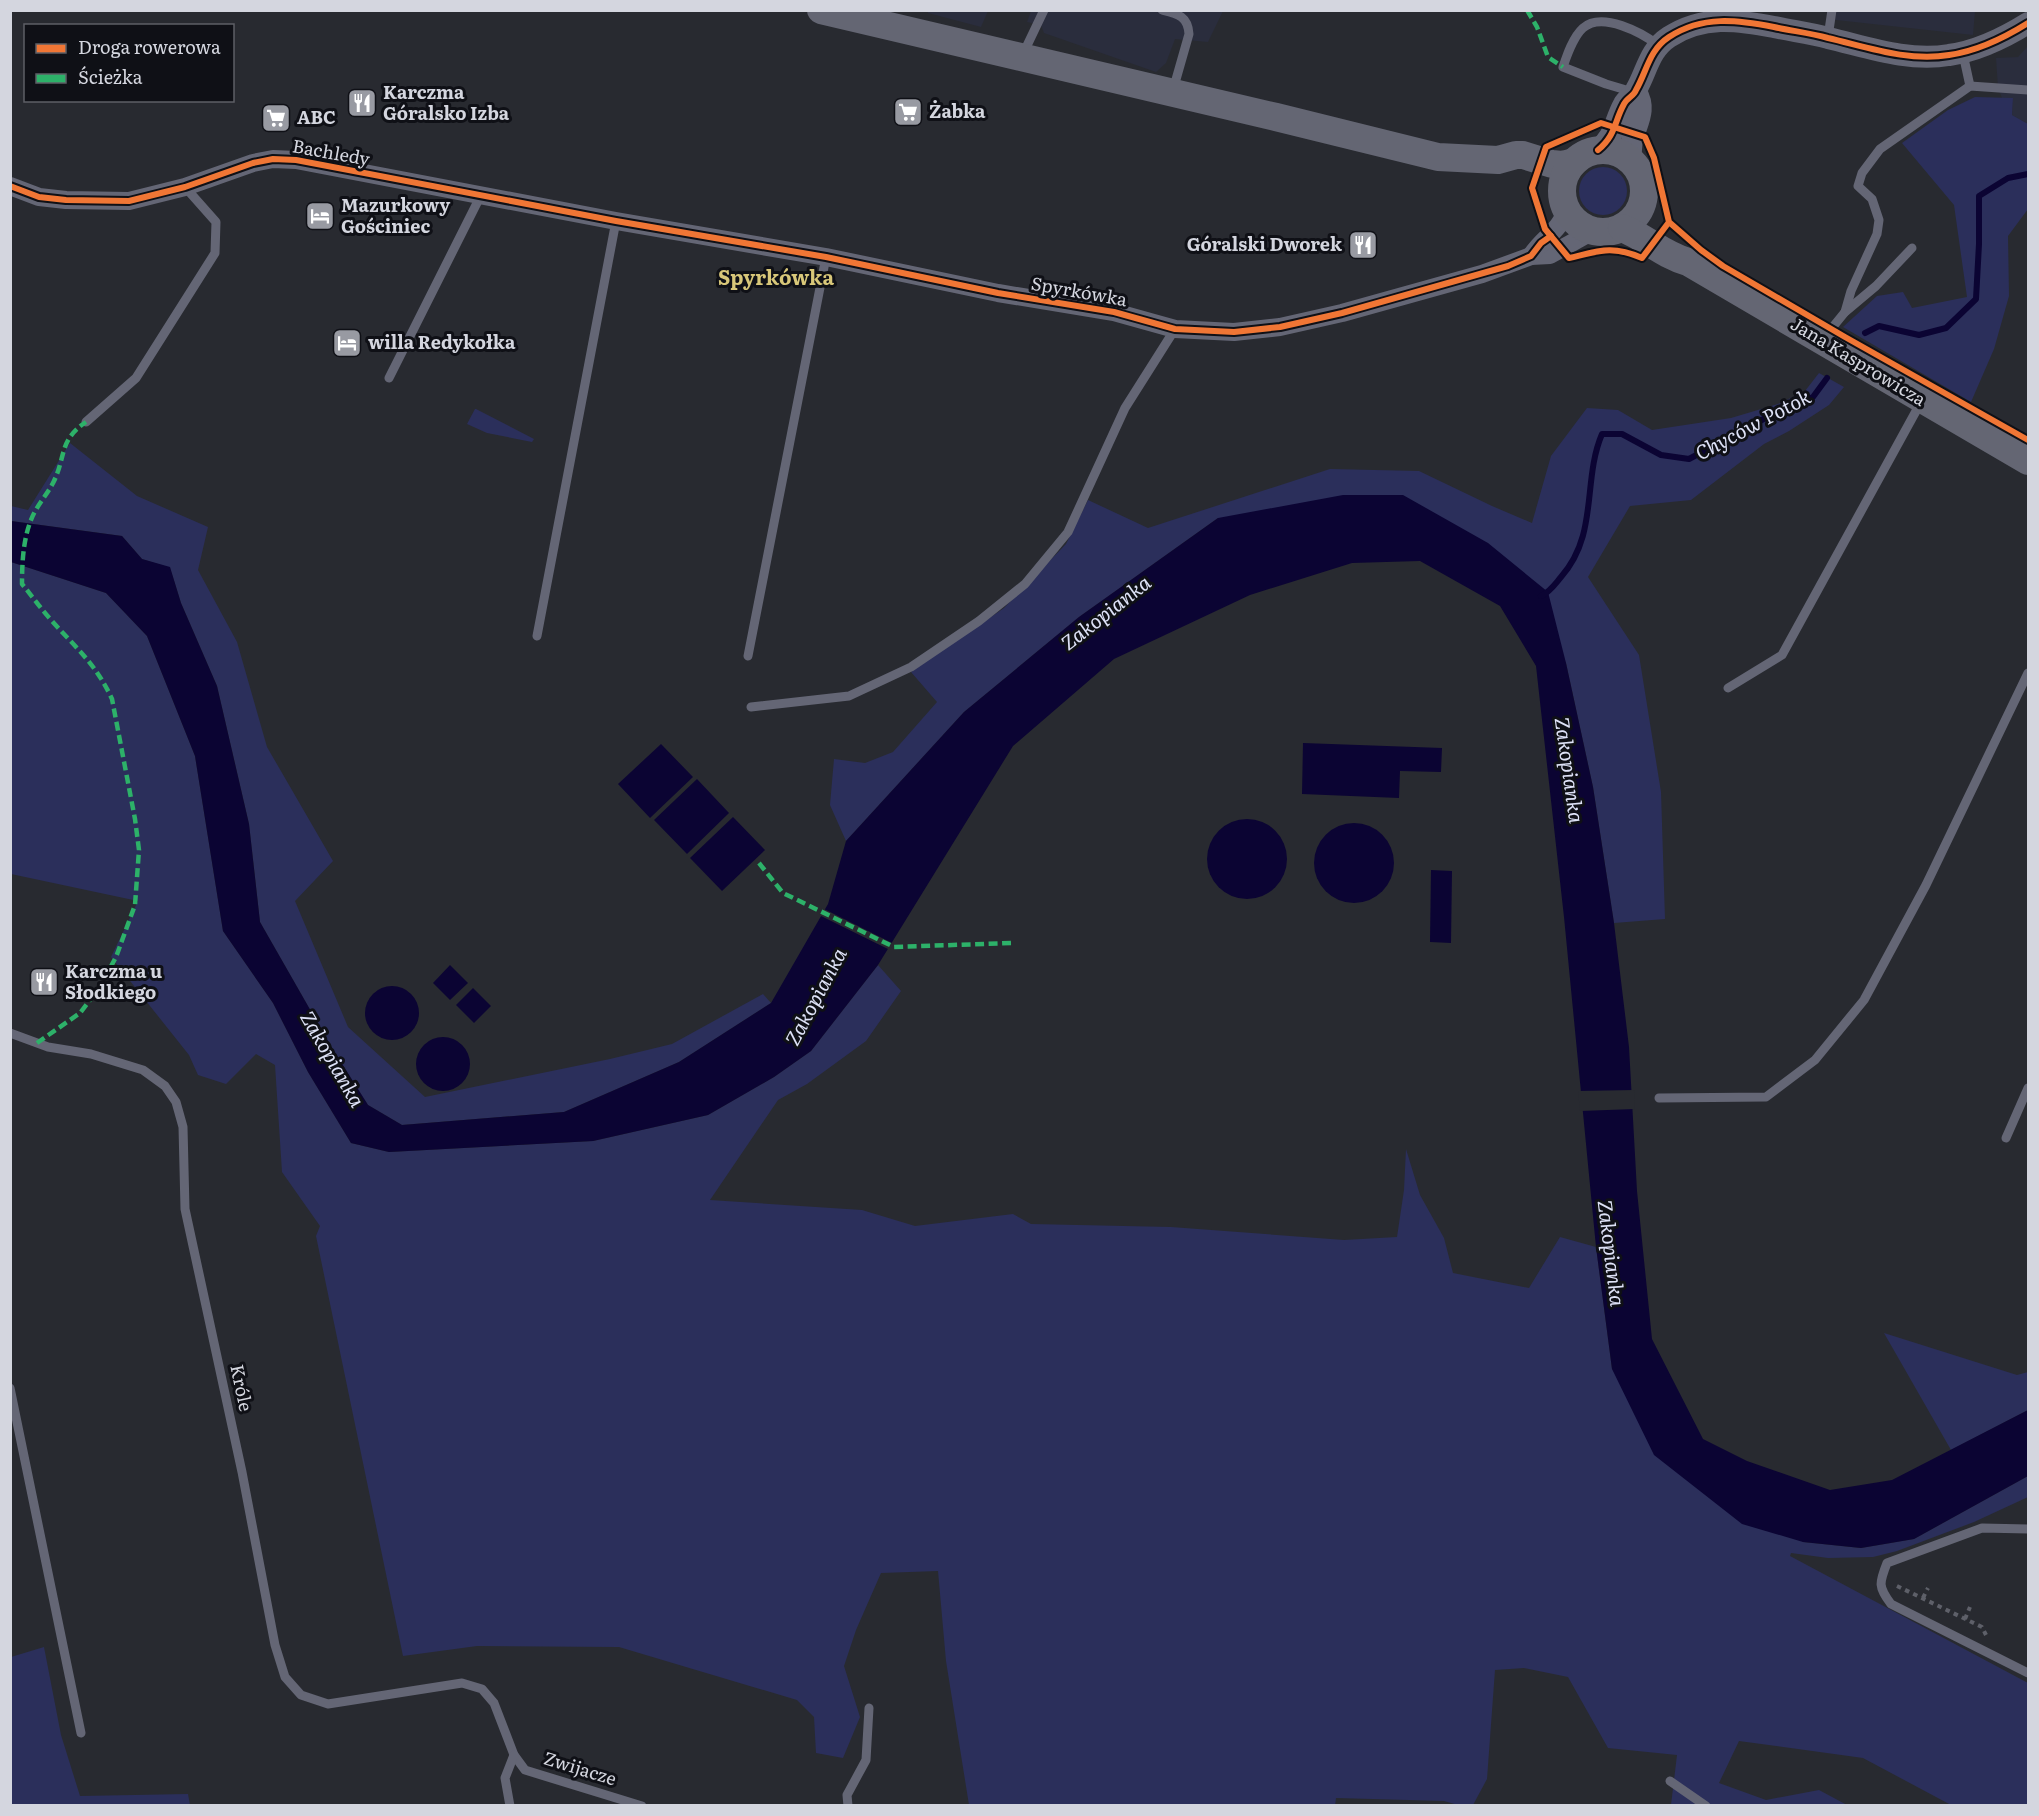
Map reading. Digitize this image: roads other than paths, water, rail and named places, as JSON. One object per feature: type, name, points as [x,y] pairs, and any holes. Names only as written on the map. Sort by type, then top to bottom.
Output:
[{"type":"main road","points":[[821,10],[1438,157],[1498,160],[1516,155],[1562,165],[1586,156],[1616,152],[1632,162],[1642,178],[1644,187],[1641,207],[1630,222],[1622,228],[1603,232],[1593,231],[1578,223],[1548,182],[1498,160]]},
{"type":"main road","points":[[1564,202],[1565,177],[1586,156]]},
{"type":"main road","points":[[1641,207],[1655,224],[1676,242],[1688,262]]},
{"type":"main road","name":"Jana Kasprowicza","points":[[1622,228],[1638,235],[1667,255],[1688,262],[1922,400],[2026,452]]},
{"type":"street","points":[[1586,156],[1608,142],[1625,102],[1636,92],[1658,45],[1686,28],[1726,19],[1911,56],[1949,56],[2000,40],[2028,23]]},
{"type":"street","points":[[1632,162],[1631,140],[1642,102],[1636,92]]},
{"type":"street","name":"Bachledy","points":[[10,186],[39,197],[129,201],[185,187],[232,170],[273,159],[296,160],[616,220]]},
{"type":"street","name":"Spyrkówka","points":[[1532,256],[1541,243],[1554,232],[1564,202]]},
{"type":"street","name":"Spyrkówka","points":[[616,220],[826,257],[998,293],[1114,312],[1175,329],[1234,332],[1280,327],[1342,313],[1482,274],[1532,256],[1550,255],[1593,231]]},
{"type":"lane","points":[[1022,57],[1044,10]]},
{"type":"lane","points":[[1162,10],[1181,15],[1188,24],[1189,34],[1172,92]]},
{"type":"lane","points":[[1828,38],[1832,10]]},
{"type":"lane","points":[[1636,92],[1606,84],[1563,67],[1570,50],[1584,27],[1594,22],[1621,26],[1646,36],[1658,45]]},
{"type":"lane","points":[[1962,52],[1970,86]]},
{"type":"lane","points":[[1845,312],[1876,234],[1879,220],[1872,199],[1858,186],[1862,173],[1880,148],[1970,86],[2028,90]]},
{"type":"lane","points":[[86,422],[136,378],[215,253],[216,222],[185,187]]},
{"type":"lane","points":[[389,378],[481,195]]},
{"type":"lane","points":[[537,636],[616,220]]},
{"type":"lane","points":[[1821,341],[1845,312],[1876,286],[1912,248]]},
{"type":"lane","points":[[748,656],[826,257]]},
{"type":"lane","points":[[751,707],[849,696],[911,667],[979,621],[1025,584],[1068,532],[1125,408],[1175,329]]},
{"type":"lane","points":[[1728,688],[1782,655],[1922,400]]},
{"type":"lane","points":[[1659,1098],[1766,1097],[1815,1060],[1864,1000],[1926,885],[2028,673]]},
{"type":"lane","name":"Króle","points":[[10,1032],[48,1047],[92,1054],[143,1070],[165,1086],[176,1102],[183,1127],[185,1209],[242,1472],[275,1645],[285,1677],[301,1695],[328,1704],[462,1683]]},
{"type":"lane","points":[[2006,1138],[2028,1088]]},
{"type":"lane","points":[[10,1388],[81,1733]]},
{"type":"lane","points":[[2028,1529],[1982,1528],[1887,1563],[1880,1580],[1881,1591],[1891,1604],[2028,1674]]},
{"type":"lane","name":"Zwijacze","points":[[462,1683],[483,1689],[494,1703],[514,1755],[525,1770],[616,1802],[642,1806]]},
{"type":"lane","points":[[848,1806],[847,1795],[866,1760],[869,1707]]},
{"type":"lane","points":[[510,1806],[505,1778],[514,1755]]},
{"type":"lane","points":[[1670,1781],[1706,1806]]},
{"type":"water","name":"Zakopianka","points":[[1343,495],[1403,495],[1488,543],[1548,592],[1593,787],[1614,923],[1629,1047],[1637,1191],[1652,1339],[1703,1439],[1747,1461],[1830,1490],[1892,1480],[2028,1410],[2028,1476],[1914,1539],[1861,1548],[1803,1542],[1742,1524],[1654,1455],[1612,1369],[1596,1247],[1564,917],[1536,666],[1500,606],[1420,561],[1352,563],[1250,595],[1114,659],[1013,746],[878,965],[811,1051],[774,1077],[708,1115],[593,1141],[389,1152],[351,1143],[308,1072],[273,1003],[223,931],[195,756],[147,636],[106,593],[11,562],[11,521],[122,536],[142,559],[170,567],[181,603],[217,686],[249,824],[260,922],[332,1048],[368,1105],[402,1125],[564,1112],[679,1062],[771,1003],[828,904],[846,841],[964,712],[1079,617],[1218,518]]},
{"type":"water","points":[[1303,743],[1442,748],[1441,772],[1400,771],[1399,798],[1302,794]]},
{"type":"water","points":[[661,744],[693,777],[650,818],[618,784]]},
{"type":"water","points":[[697,779],[729,813],[687,854],[654,820]]},
{"type":"water","points":[[733,817],[765,850],[722,891],[690,858]]},
{"type":"water","points":[[1247,819],[1262,822],[1275,831],[1284,844],[1287,859],[1284,874],[1275,887],[1262,896],[1247,899],[1232,896],[1219,887],[1210,874],[1207,859],[1210,844],[1219,831],[1232,822]]},
{"type":"water","points":[[1354,823],[1369,826],[1382,835],[1391,848],[1394,863],[1391,878],[1382,891],[1369,900],[1354,903],[1339,900],[1326,891],[1317,878],[1314,863],[1317,848],[1326,835],[1339,826]]},
{"type":"water","points":[[1431,870],[1452,871],[1451,943],[1430,942]]},
{"type":"water","points":[[450,965],[468,983],[450,1000],[433,983]]},
{"type":"water","points":[[392,986],[402,988],[411,994],[417,1003],[419,1013],[417,1023],[411,1032],[402,1038],[392,1040],[382,1038],[373,1032],[367,1023],[365,1013],[367,1003],[373,994],[382,988]]},
{"type":"water","points":[[473,988],[491,1006],[474,1023],[456,1005]]},
{"type":"water","points":[[443,1037],[453,1039],[462,1045],[468,1054],[470,1064],[468,1074],[462,1083],[453,1089],[443,1091],[433,1089],[424,1083],[418,1074],[416,1064],[418,1054],[424,1045],[433,1039]]},
{"type":"waterway","name":"Chyców Potok","points":[[1865,333],[1879,326],[1919,335],[1946,328],[1976,299],[1979,196],[2008,178],[2028,174]]},
{"type":"waterway","name":"Chyców Potok","points":[[1541,596],[1550,590],[1561,577],[1581,543],[1592,470],[1602,434],[1622,434],[1661,455],[1689,459],[1771,415],[1813,397],[1827,378]]},
{"type":"place","name":"Karczma Góralsko Izba","points":[[362,103]]},
{"type":"place","name":"Żabka","points":[[908,112]]},
{"type":"place","name":"ABC","points":[[276,118]]},
{"type":"place","name":"Mazurkowy Gościniec","points":[[320,216]]},
{"type":"place","name":"Góralski Dworek","points":[[1363,245]]},
{"type":"place","name":"willa Redykołka","points":[[347,343]]},
{"type":"place","name":"Karczma u Słodkiego","points":[[44,982]]},
{"type":"district","name":"Spyrkówka","points":[[776,278]]}]
